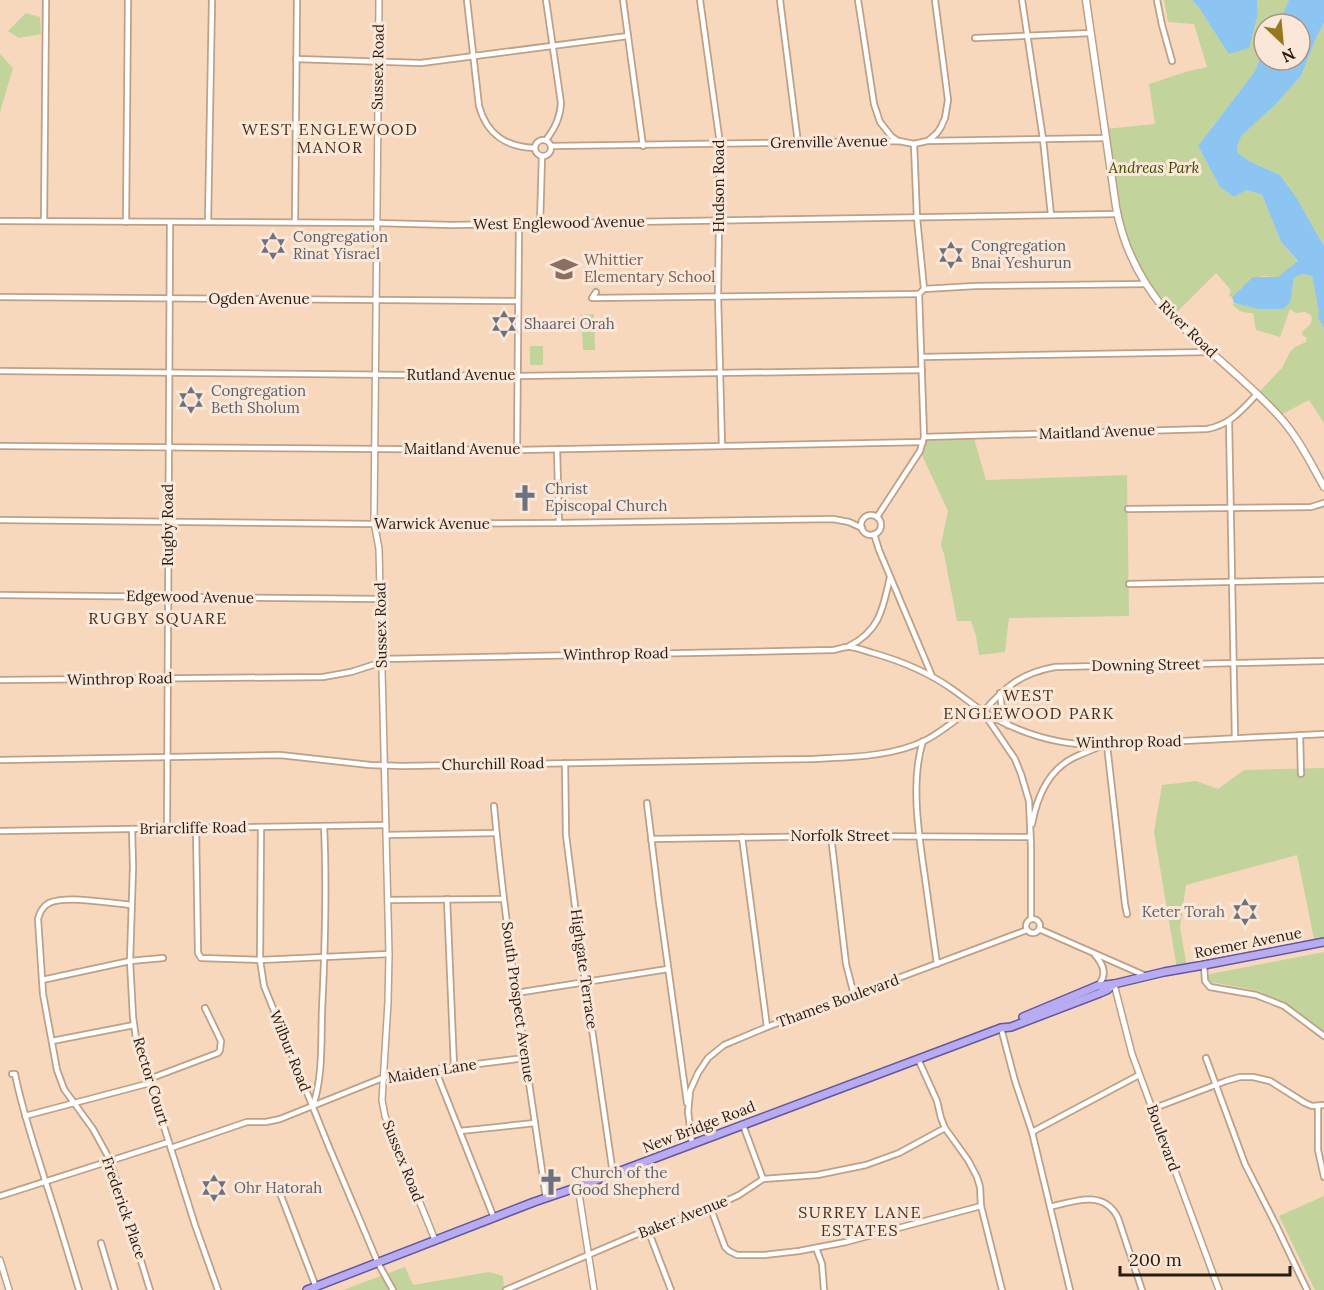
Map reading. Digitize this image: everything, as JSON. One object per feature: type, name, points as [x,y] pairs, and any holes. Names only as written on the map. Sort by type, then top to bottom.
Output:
[{"type":"main road","name":"River Road","points":[[1086,0],[1117,214],[1128,249],[1146,284],[1167,311],[1257,394],[1292,431],[1324,487]]},
{"type":"main road","name":"Roemer Avenue","points":[[1146,976],[1324,942]]},
{"type":"main road","name":"New Bridge Road","points":[[307,1290],[1001,1028],[1097,986],[1146,976]]},
{"type":"main road","name":"New Bridge Road","points":[[1001,1028],[1011,1027],[1107,990],[1114,984]]},
{"type":"street","points":[[44,221],[46,0]]},
{"type":"street","points":[[126,222],[128,0]]},
{"type":"street","points":[[208,222],[212,0]]},
{"type":"street","points":[[294,222],[297,0]]},
{"type":"street","name":"Sussex Road","points":[[379,0],[374,524],[379,549],[381,599],[389,954],[382,1100],[385,1116],[435,1240]]},
{"type":"street","points":[[467,0],[479,106],[485,122],[502,140],[517,146],[535,148]]},
{"type":"street","points":[[546,0],[561,103],[556,126],[546,140],[538,141],[535,148],[537,154],[542,156],[549,153],[551,146],[546,140]]},
{"type":"street","points":[[623,0],[643,146]]},
{"type":"street","name":"Hudson Road","points":[[700,0],[720,144],[718,296],[722,446]]},
{"type":"street","points":[[780,0],[798,143]]},
{"type":"street","points":[[858,0],[876,113],[886,131],[899,141]]},
{"type":"street","points":[[927,141],[941,128],[948,100],[935,0]]},
{"type":"street","points":[[1022,0],[1043,139],[1050,215]]},
{"type":"street","points":[[1157,0],[1172,61]]},
{"type":"street","points":[[975,38],[1091,33]]},
{"type":"street","points":[[296,59],[421,63],[628,36]]},
{"type":"street","name":"Grenville Avenue","points":[[551,146],[899,141],[914,144],[927,141],[1106,138]]},
{"type":"street","points":[[914,144],[917,218],[924,289]]},
{"type":"street","points":[[540,224],[542,156]]},
{"type":"street","name":"West Englewood Avenue","points":[[0,221],[452,225],[1117,214]]},
{"type":"street","name":"Rugby Road","points":[[167,828],[170,222]]},
{"type":"street","points":[[517,450],[519,224]]},
{"type":"street","points":[[596,292],[592,298],[919,294],[924,289],[975,286],[1146,284]]},
{"type":"street","points":[[877,517],[920,451],[924,440],[919,294]]},
{"type":"street","name":"Ogden Avenue","points":[[0,297],[518,301]]},
{"type":"street","points":[[922,357],[1210,352]]},
{"type":"street","name":"Rutland Avenue","points":[[0,371],[518,376],[922,370]]},
{"type":"street","name":"Maitland Avenue","points":[[0,446],[517,450],[924,440],[1207,429],[1229,421],[1257,394]]},
{"type":"street","points":[[1229,421],[1235,738]]},
{"type":"street","points":[[557,449],[559,523]]},
{"type":"street","points":[[1128,509],[1311,507],[1324,503]]},
{"type":"street","points":[[871,515],[877,517],[880,523],[874,534],[865,533],[861,522],[865,517],[871,515]]},
{"type":"street","name":"Warwick Avenue","points":[[0,520],[374,524],[833,519],[849,522],[862,528]]},
{"type":"street","points":[[874,534],[932,676]]},
{"type":"street","name":"Winthrop Road","points":[[0,680],[323,677],[351,672],[382,660],[833,650],[849,646],[865,636],[876,624],[884,606],[890,576]]},
{"type":"street","points":[[1128,584],[1324,580]]},
{"type":"street","name":"Edgewood Avenue","points":[[0,595],[381,599]]},
{"type":"street","name":"Winthrop Road","points":[[849,646],[900,662],[932,676],[983,712],[1008,725],[1052,740],[1073,744],[1106,745],[1324,734]]},
{"type":"street","name":"Downing Street","points":[[983,712],[1012,683],[1034,672],[1055,668],[1324,661]]},
{"type":"street","points":[[1000,693],[1002,709],[1008,725]]},
{"type":"street","name":"Churchill Road","points":[[0,760],[280,755],[385,766],[813,759],[896,751],[934,735],[974,706]]},
{"type":"street","points":[[983,712],[1015,759],[1029,801],[1031,919],[1026,925],[1030,932],[1034,933],[1039,929]]},
{"type":"street","points":[[1300,735],[1301,774]]},
{"type":"street","points":[[923,741],[916,780],[919,836],[937,964]]},
{"type":"street","points":[[1030,837],[1037,802],[1053,774],[1074,757],[1106,745],[1127,914]]},
{"type":"street","name":"Highgate Terrace","points":[[565,763],[566,835],[613,1174]]},
{"type":"street","points":[[646,803],[692,1144]]},
{"type":"street","name":"South Prospect Avenue","points":[[494,806],[503,899],[546,1198]]},
{"type":"street","name":"Briarcliffe Road","points":[[0,831],[386,825]]},
{"type":"street","points":[[313,1106],[320,1076],[326,857],[324,826]]},
{"type":"street","name":"Wilbur Road","points":[[261,827],[260,960],[264,986],[378,1263],[393,1290]]},
{"type":"street","points":[[196,828],[198,953],[201,958],[260,960],[389,954]]},
{"type":"street","name":"Rector Court","points":[[132,829],[130,961],[134,1025],[195,1226],[218,1290]]},
{"type":"street","points":[[386,835],[496,833]]},
{"type":"street","points":[[831,836],[846,964],[854,995]]},
{"type":"street","name":"Norfolk Street","points":[[651,839],[831,836],[1030,837]]},
{"type":"street","points":[[742,837],[768,1027]]},
{"type":"street","points":[[447,899],[454,1067]]},
{"type":"street","points":[[388,900],[503,899]]},
{"type":"street","name":"Frederick Place","points":[[131,905],[68,900],[46,905],[39,913],[38,919],[46,1015],[60,1080],[93,1129],[110,1161],[150,1290]]},
{"type":"street","points":[[1031,919],[1038,921],[1039,929]]},
{"type":"street","points":[[1039,929],[1146,976]]},
{"type":"street","name":"Thames Boulevard","points":[[688,1113],[690,1091],[702,1065],[724,1045],[1027,930]]},
{"type":"street","points":[[1094,953],[1102,963],[1104,972],[1103,979],[1097,986]]},
{"type":"street","points":[[42,980],[130,961],[163,958]]},
{"type":"street","points":[[1204,965],[1205,981],[1210,987],[1256,995],[1284,1005],[1324,1036]]},
{"type":"street","points":[[516,993],[668,969]]},
{"type":"street","name":"Boulevard","points":[[1114,984],[1126,1038],[1219,1290]]},
{"type":"street","points":[[24,1116],[150,1081],[214,1056],[220,1050],[221,1041],[205,1008]]},
{"type":"street","points":[[52,1041],[134,1025]]},
{"type":"street","points":[[1001,1028],[1014,1081],[1032,1132],[1070,1290]]},
{"type":"street","name":"Maiden Lane","points":[[171,1148],[247,1122],[273,1121],[396,1074],[525,1058]]},
{"type":"street","points":[[1206,1058],[1245,1164],[1307,1290]]},
{"type":"street","points":[[918,1059],[937,1101],[945,1128],[977,1177],[981,1206],[1002,1290]]},
{"type":"street","points":[[435,1069],[494,1218]]},
{"type":"street","points":[[12,1074],[15,1074],[24,1116],[79,1290]]},
{"type":"street","points":[[1032,1132],[1139,1075]]},
{"type":"street","points":[[1152,1109],[1240,1077],[1262,1078],[1277,1084],[1298,1100],[1312,1106],[1324,1105]]},
{"type":"street","points":[[1318,1106],[1318,1150],[1324,1177]]},
{"type":"street","points":[[460,1131],[535,1123]]},
{"type":"street","points":[[742,1125],[763,1179]]},
{"type":"street","name":"Baker Avenue","points":[[506,1290],[648,1230],[711,1209],[739,1195],[763,1179],[817,1175],[866,1165],[899,1154],[945,1128]]},
{"type":"street","points":[[0,1196],[169,1142]]},
{"type":"street","points":[[578,1187],[594,1290]]},
{"type":"street","points":[[278,1188],[316,1287]]},
{"type":"street","points":[[1050,1207],[1089,1199],[1101,1201],[1112,1208],[1118,1218],[1142,1290]]},
{"type":"street","points":[[711,1209],[726,1247],[732,1253],[764,1255],[846,1242],[981,1206]]},
{"type":"street","points":[[648,1230],[671,1290]]},
{"type":"street","points":[[101,1243],[115,1290]]},
{"type":"street","points":[[816,1248],[822,1264],[825,1290]]},
{"type":"street","points":[[0,1263],[9,1290]]},
{"type":"green space","name":"Andreas Park","points":[[1164,0],[1192,0],[1230,54],[1252,22],[1252,72],[1254,72],[1198,146],[1220,187],[1234,197],[1247,190],[1262,195],[1281,242],[1298,262],[1278,277],[1262,276],[1242,287],[1232,297],[1229,296],[1231,290],[1216,273],[1172,317],[1155,297],[1122,232],[1105,129],[1155,124],[1149,84],[1207,67],[1194,24],[1168,22]]},
{"type":"green space","name":"Andreas Park","points":[[1257,0],[1289,0],[1284,12],[1258,12]]},
{"type":"green space","points":[[26,13],[40,17],[41,34],[19,38],[8,31]]},
{"type":"green space","points":[[1324,23],[1324,246],[1296,197],[1280,175],[1249,161],[1238,153],[1237,147],[1240,136],[1275,105],[1303,72],[1312,72],[1312,48]]},
{"type":"green space","points":[[0,54],[13,68],[0,112]]},
{"type":"green space","points":[[1302,274],[1312,276],[1324,328],[1324,423],[1309,400],[1279,416],[1257,394],[1282,368],[1290,352],[1306,342],[1307,338],[1302,335],[1310,325],[1311,315],[1305,312],[1296,313],[1290,309],[1280,337],[1256,330],[1253,313],[1241,311],[1232,304],[1260,309],[1283,309],[1293,288],[1294,278]]},
{"type":"green space","points":[[594,314],[595,350],[583,350],[581,315]]},
{"type":"green space","points":[[530,346],[543,346],[543,365],[530,365]]},
{"type":"green space","points":[[973,435],[986,480],[1127,475],[1129,616],[1009,618],[1005,652],[979,655],[971,621],[957,621],[941,545],[948,511],[920,451],[924,437]]},
{"type":"green space","points":[[1324,768],[1324,942],[1315,944],[1297,855],[1186,885],[1180,927],[1187,968],[1177,969],[1154,832],[1162,785],[1196,781],[1218,789],[1244,770]]},
{"type":"green space","points":[[1324,952],[1324,1036],[1284,1006],[1259,991],[1211,982],[1207,978],[1210,974]]},
{"type":"green space","points":[[1324,1196],[1324,1290],[1315,1290],[1279,1216]]},
{"type":"green space","points":[[405,1267],[413,1285],[489,1272],[503,1276],[504,1290],[343,1290]]},
{"type":"water","points":[[1192,0],[1257,0],[1258,12],[1252,12],[1252,36],[1249,48],[1229,54]]},
{"type":"water","points":[[1289,0],[1324,0],[1324,23],[1312,48],[1312,12],[1284,12]]},
{"type":"water","points":[[1254,72],[1303,72],[1275,105],[1241,136],[1237,147],[1238,153],[1249,161],[1280,175],[1296,197],[1324,246],[1324,328],[1318,318],[1319,312],[1312,276],[1302,274],[1294,278],[1290,303],[1283,309],[1258,309],[1234,303],[1232,297],[1253,277],[1278,277],[1298,261],[1281,242],[1262,195],[1247,190],[1234,197],[1220,187],[1198,146]]},
{"type":"place","name":"Congregation Rinat Yisrael","points":[[273,246]]},
{"type":"place","name":"Congregation Bnai Yeshurun","points":[[951,255]]},
{"type":"place","name":"Whittier Elementary School","points":[[564,269]]},
{"type":"place","name":"Shaarei Orah","points":[[504,324]]},
{"type":"place","name":"Congregation Beth Sholum","points":[[191,400]]},
{"type":"place","name":"Christ Episcopal Church","points":[[525,498]]},
{"type":"place","name":"Keter Torah","points":[[1245,912]]},
{"type":"place","name":"Church of the Good Shepherd","points":[[551,1182]]},
{"type":"place","name":"Ohr Hatorah","points":[[214,1188]]},
{"type":"district","name":"WEST ENGLEWOOD MANOR","points":[[330,138]]},
{"type":"district","name":"RUGBY SQUARE","points":[[158,618]]},
{"type":"district","name":"WEST ENGLEWOOD PARK","points":[[1029,704]]},
{"type":"district","name":"SURREY LANE ESTATES","points":[[860,1221]]}]
